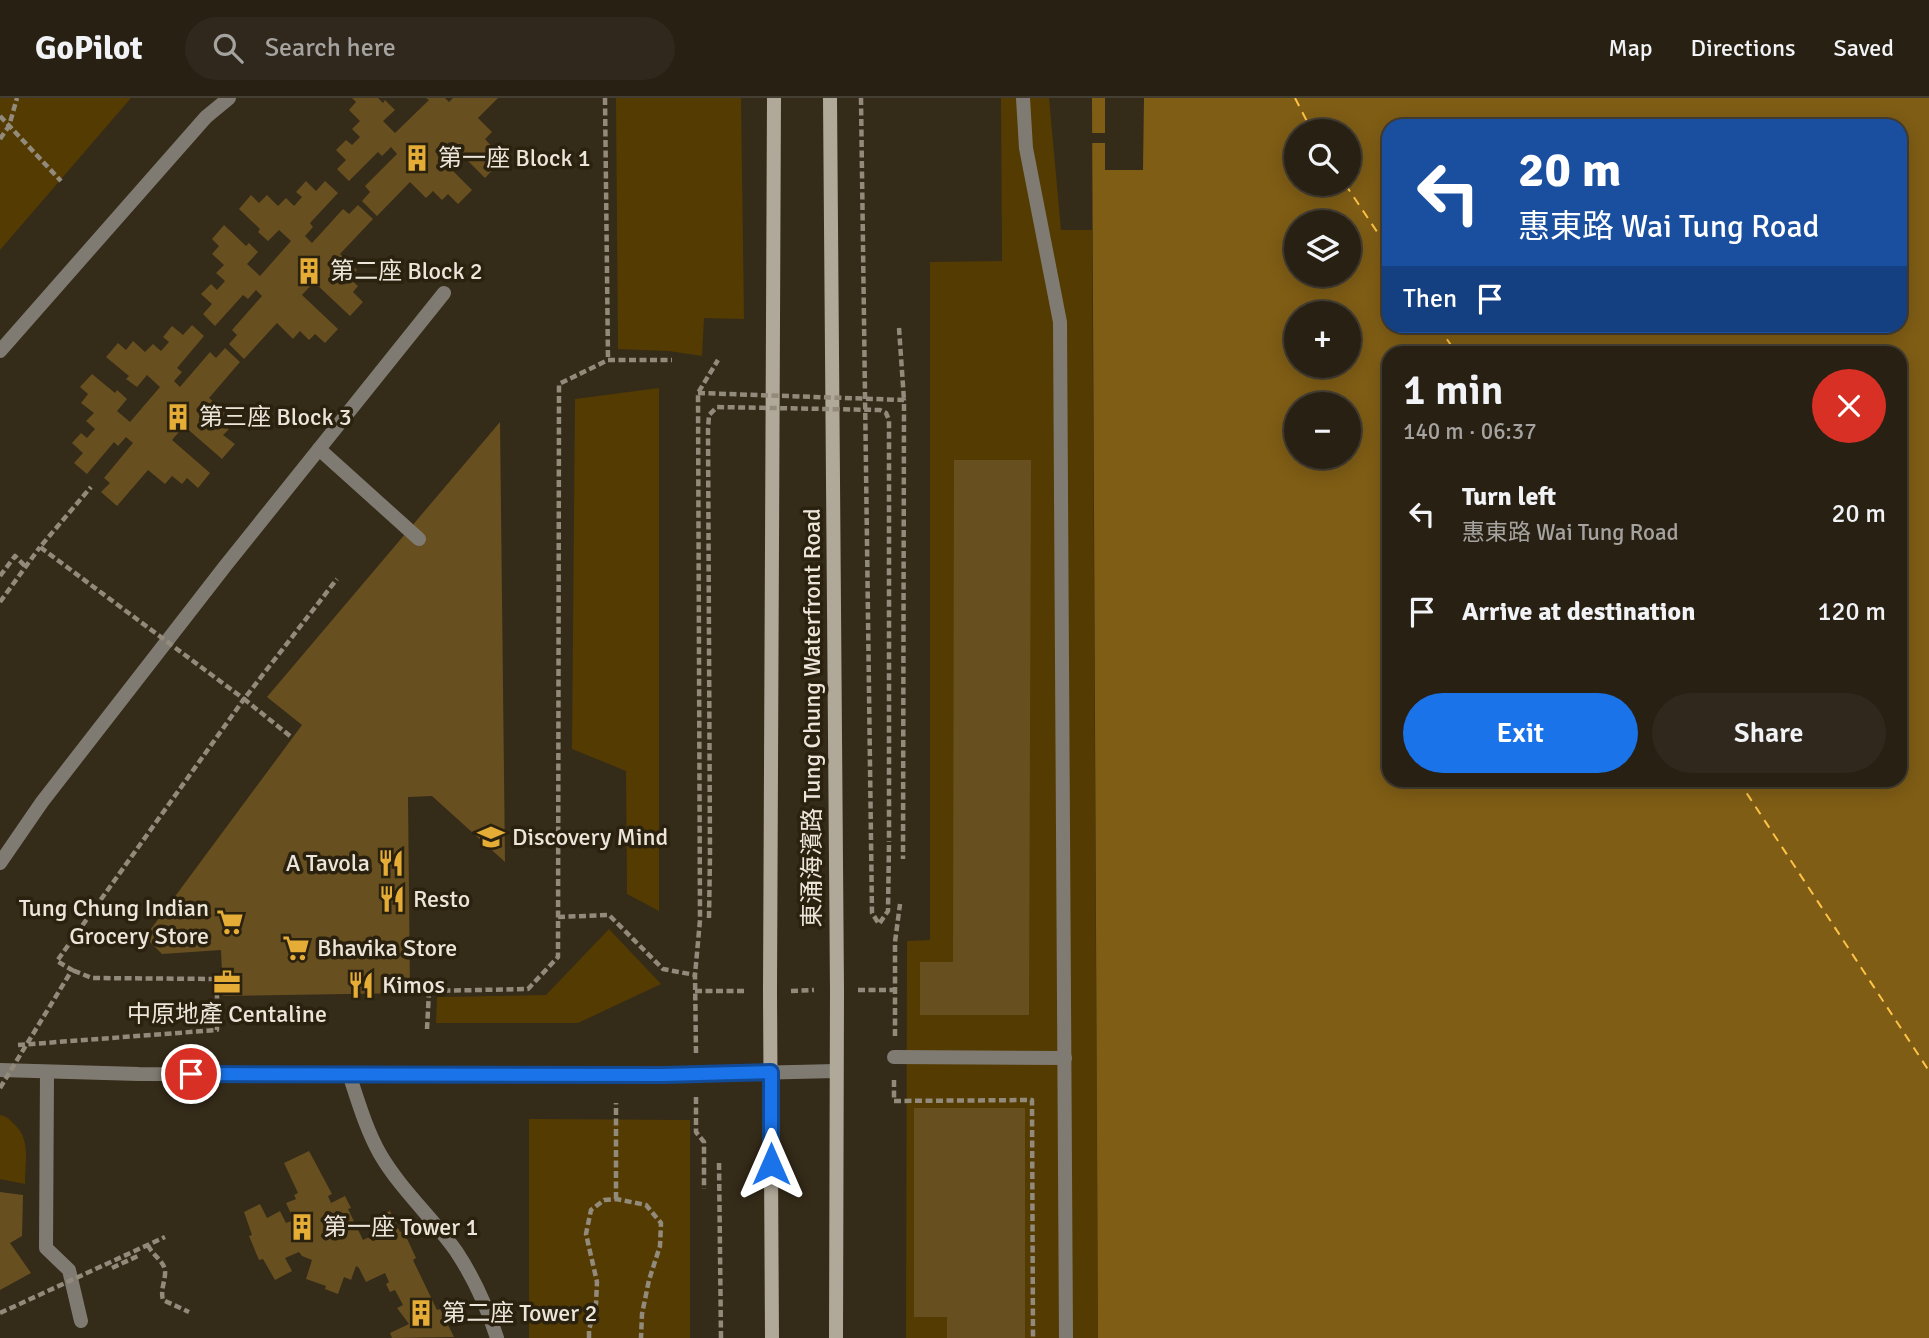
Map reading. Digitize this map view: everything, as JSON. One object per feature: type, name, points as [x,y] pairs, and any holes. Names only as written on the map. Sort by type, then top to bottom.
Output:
[{"type":"main road","name":"東涌海濱路 Tung Chung Waterfront Road","points":[[772,1338],[774,98]]},
{"type":"main road","name":"東涌海濱路 Tung Chung Waterfront Road","points":[[830,98],[836,1338]]},
{"type":"street","points":[[205,117],[214,98]]},
{"type":"street","points":[[0,351],[205,117],[229,98]]},
{"type":"street","points":[[1023,98],[1026,148],[1060,323],[1066,1338]]},
{"type":"street","points":[[0,863],[42,802],[444,293]]},
{"type":"street","points":[[319,449],[419,539]]},
{"type":"street","points":[[894,1057],[1065,1058]]},
{"type":"street","points":[[0,1070],[663,1075],[836,1071]]},
{"type":"street","points":[[47,1072],[46,1248],[69,1270],[81,1321]]},
{"type":"street","points":[[349,1074],[380,1155],[399,1183],[456,1251],[475,1281],[497,1338]]},
{"type":"path","points":[[0,139],[9,126],[17,98]]},
{"type":"path","points":[[606,98],[608,360]]},
{"type":"path","points":[[709,918],[708,429],[709,415],[717,407],[880,410],[886,413],[889,420],[888,911],[880,924],[872,913],[862,98]]},
{"type":"path","points":[[0,116],[61,181]]},
{"type":"path","points":[[899,328],[904,400],[903,859]]},
{"type":"path","points":[[427,1029],[429,991],[528,989],[558,957],[559,384],[608,360],[672,360]]},
{"type":"path","points":[[700,920],[698,393],[718,360]]},
{"type":"path","points":[[698,393],[904,400]]},
{"type":"path","points":[[0,602],[40,547],[91,487]]},
{"type":"path","points":[[40,547],[290,736]]},
{"type":"path","points":[[0,576],[15,556],[26,567]]},
{"type":"path","points":[[11,1045],[218,1030],[217,979],[92,978],[57,961],[244,699],[337,579]]},
{"type":"path","points":[[901,904],[895,942],[894,1101],[1032,1100],[1033,1338]]},
{"type":"path","points":[[558,917],[609,915],[663,969],[695,975]]},
{"type":"path","points":[[0,1088],[72,970]]},
{"type":"path","points":[[616,1103],[616,1199]]},
{"type":"path","points":[[719,1163],[721,1338]]},
{"type":"path","points":[[589,1338],[596,1304],[597,1282],[586,1234],[591,1210],[604,1200],[616,1199],[646,1205],[661,1223],[660,1246],[642,1314],[641,1338]]},
{"type":"path","points":[[0,1313],[165,1237]]},
{"type":"path","points":[[148,1245],[163,1264],[165,1271],[161,1292],[163,1300],[189,1312]]},
{"type":"path","points":[[111,1268],[140,1255]]},
{"type":"shaded area","points":[[0,98],[131,98],[0,250]]},
{"type":"shaded area","points":[[616,98],[741,98],[744,319],[704,318],[702,356],[669,351],[618,349]]},
{"type":"shaded area","points":[[1001,98],[1049,98],[1061,230],[1092,230],[1098,1338],[906,1338],[907,941],[930,940],[930,262],[1002,261]]},
{"type":"shaded area","points":[[1092,98],[1929,98],[1929,1338],[1098,1338]]},
{"type":"shaded area","points":[[659,388],[659,911],[627,894],[626,771],[572,749],[575,399]]},
{"type":"shaded area","points":[[609,929],[661,984],[578,1023],[436,1023],[437,997],[546,995]]},
{"type":"shaded area","points":[[0,1115],[9,1119],[23,1137],[26,1151],[25,1184],[0,1179]]},
{"type":"shaded area","points":[[529,1119],[690,1120],[690,1338],[529,1338]]},
{"type":"pier","points":[[1105,98],[1144,98],[1143,170],[1105,170],[1105,143],[1088,143],[1088,133],[1105,133]]},
{"type":"building","name":"第一座 Block 1","points":[[352,98],[378,98],[383,103],[385,100],[395,110],[383,121],[395,133],[429,100],[426,98],[445,98],[449,102],[453,98],[498,98],[478,118],[492,132],[485,139],[493,148],[488,154],[498,164],[485,178],[449,142],[437,155],[472,190],[458,204],[448,194],[442,200],[433,191],[426,198],[410,182],[377,216],[362,201],[370,192],[365,186],[397,154],[391,147],[382,156],[378,152],[349,181],[337,169],[346,160],[336,150],[346,140],[352,145],[360,137],[352,129],[360,121],[349,110],[356,102]]},
{"type":"building","name":"第二座 Block 2","points":[[306,181],[316,191],[325,181],[338,193],[310,223],[313,227],[305,236],[312,243],[343,209],[349,214],[358,205],[373,219],[340,254],[357,270],[349,278],[358,286],[353,292],[363,302],[350,316],[314,282],[302,295],[338,329],[325,343],[315,334],[309,340],[300,331],[293,339],[277,323],[244,359],[229,344],[237,335],[232,330],[262,296],[256,290],[248,299],[243,295],[215,326],[203,314],[212,304],[201,294],[211,284],[217,290],[225,281],[216,273],[224,265],[212,254],[219,246],[212,239],[224,225],[246,246],[249,243],[258,252],[247,264],[260,276],[291,241],[279,230],[268,241],[258,232],[260,229],[239,209],[251,195],[259,203],[267,195],[278,206],[286,198],[294,206],[302,197],[296,192]]},
{"type":"building","name":"第三座 Block 3","points":[[192,325],[204,336],[177,368],[182,372],[174,381],[180,387],[210,352],[216,358],[225,348],[240,362],[209,398],[226,413],[219,420],[229,429],[223,435],[235,444],[222,459],[184,426],[172,440],[210,473],[198,488],[187,478],[182,484],[172,476],[165,484],[148,470],[117,506],[101,492],[110,483],[104,478],[133,443],[126,437],[118,446],[114,442],[87,474],[74,463],[83,453],[72,443],[81,433],[87,438],[95,429],[86,421],[94,413],[81,403],[88,394],[80,387],[92,374],[115,393],[117,390],[127,399],[117,411],[130,422],[160,387],[147,375],[137,387],[126,379],[129,376],[106,357],[118,343],[126,350],[133,341],[145,352],[153,344],[161,351],[169,342],[163,337],[172,326],[183,335]]},
{"type":"building","points":[[500,422],[505,862],[432,796],[408,797],[410,993],[223,996],[221,950],[162,954],[145,937],[302,725],[267,697]]},
{"type":"building","points":[[954,460],[1031,460],[1029,1015],[920,1015],[920,962],[953,962]]},
{"type":"building","points":[[914,1108],[1025,1108],[1025,1338],[947,1338],[947,1317],[914,1317]]},
{"type":"building","name":"第一座 Tower 1","points":[[309,1151],[332,1194],[328,1196],[331,1203],[345,1196],[351,1208],[348,1209],[363,1240],[378,1233],[371,1220],[390,1211],[400,1232],[403,1230],[416,1258],[413,1260],[437,1310],[440,1309],[454,1337],[392,1338],[390,1333],[409,1324],[397,1308],[403,1305],[395,1290],[390,1292],[385,1273],[366,1282],[356,1266],[351,1280],[344,1277],[338,1294],[325,1289],[326,1286],[306,1279],[312,1260],[299,1252],[285,1258],[292,1271],[275,1280],[263,1259],[259,1260],[249,1236],[252,1235],[244,1212],[260,1204],[267,1218],[280,1211],[286,1223],[294,1220],[286,1203],[296,1199],[294,1195],[298,1193],[284,1163]]},
{"type":"building","points":[[0,1192],[23,1195],[22,1236],[10,1243],[31,1273],[0,1290]]},
{"type":"ferry route","points":[[1295,98],[1306,119]]},
{"type":"ferry route","points":[[1353,196],[1382,239]]},
{"type":"ferry route","points":[[1443,333],[1452,346]]},
{"type":"ferry route","points":[[1743,787],[1929,1071]]},
{"type":"place","name":"第一座 Block 1","points":[[417,158]]},
{"type":"place","name":"第二座 Block 2","points":[[309,271]]},
{"type":"place","name":"第三座 Block 3","points":[[178,417]]},
{"type":"place","name":"Discovery Mind","points":[[491,837]]},
{"type":"place","name":"A Tavola","points":[[391,863]]},
{"type":"place","name":"Resto","points":[[392,899]]},
{"type":"place","name":"Tung Chung Indian Grocery Store","points":[[230,922]]},
{"type":"place","name":"Bhavika Store","points":[[296,948]]},
{"type":"place","name":"中原地產 Centaline","points":[[227,982]]},
{"type":"place","name":"Kimos","points":[[361,985]]},
{"type":"place","name":"第一座 Tower 1","points":[[302,1227]]},
{"type":"place","name":"第二座 Tower 2","points":[[421,1313]]},
{"type":"route","points":[[191,1074],[663,1075],[771,1072],[771,1164]]}]
